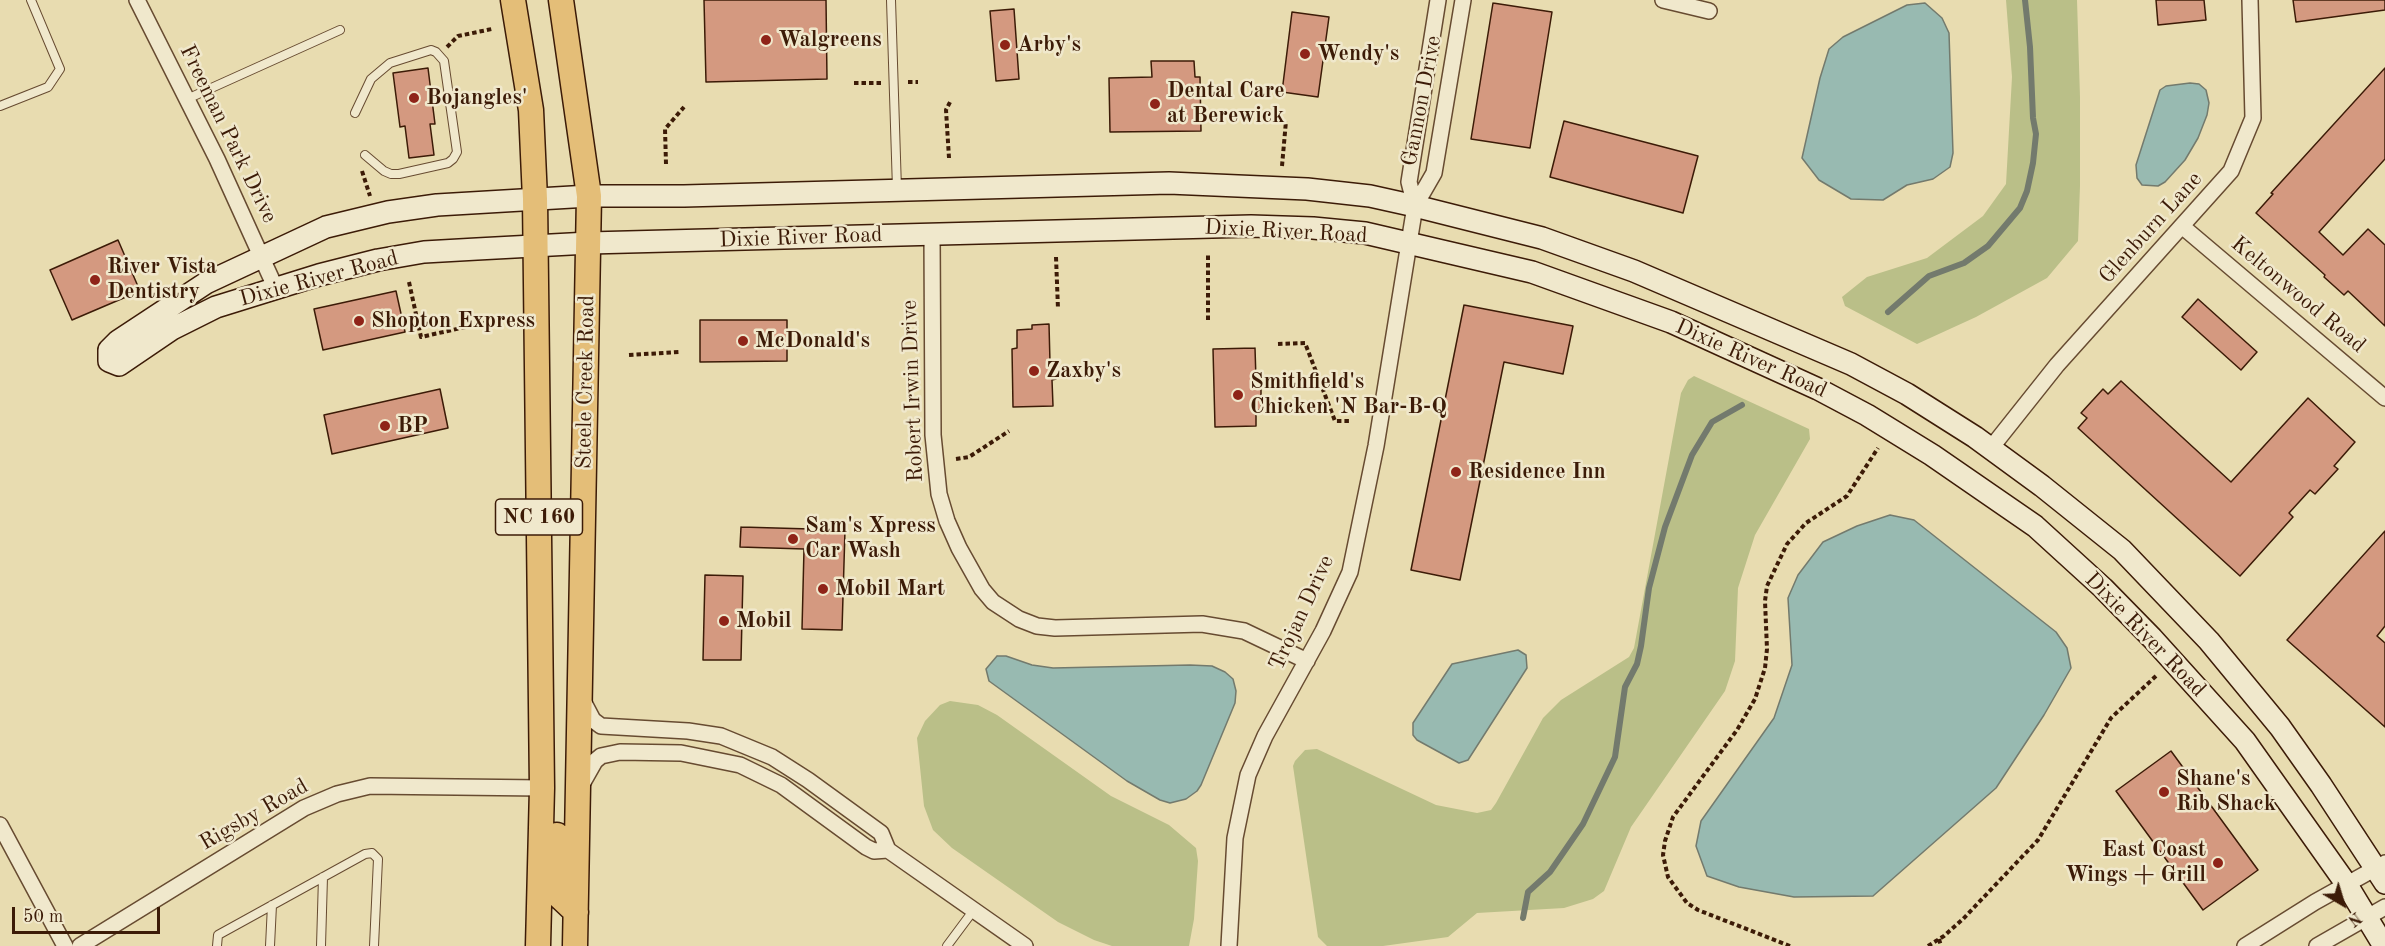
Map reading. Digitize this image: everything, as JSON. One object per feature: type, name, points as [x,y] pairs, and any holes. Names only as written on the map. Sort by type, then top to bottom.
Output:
[{"type":"main road","name":"Steele Creek Road","points":[[513,0],[531,110],[536,199],[542,788],[538,946]]},
{"type":"main road","name":"Steele Creek Road","points":[[561,0],[589,196],[575,946]]},
{"type":"main road","points":[[542,788],[552,789],[556,795],[559,896],[576,912]]},
{"type":"street","name":"Freeman Park Drive","points":[[136,0],[187,99],[276,289]]},
{"type":"street","name":"Gannon Drive","points":[[1414,213],[1409,182],[1438,0]]},
{"type":"street","name":"Gannon Drive","points":[[1414,213],[1434,173],[1463,0]]},
{"type":"street","points":[[1663,0],[1710,11]]},
{"type":"street","name":"Glenburn Lane","points":[[1991,448],[2057,364],[2183,227],[2231,171],[2253,118],[2250,0]]},
{"type":"street","name":"Dixie River Road","points":[[2382,872],[2280,727],[2209,641],[2122,550],[1991,448],[1907,394],[1851,364],[1634,271],[1542,238],[1414,213],[1370,196],[1306,189],[1169,183],[684,196],[589,196],[437,205],[388,212],[326,227],[206,283],[118,341],[109,350],[109,361],[119,364],[172,329],[216,308],[378,260],[424,252],[589,243],[1251,226],[1355,232],[1408,242],[1532,272],[1671,322],[1818,388],[1868,415],[1990,493],[2035,526],[2103,588],[2152,638],[2245,741],[2347,885],[2384,946]]},
{"type":"street","name":"Trojan Drive","points":[[1229,946],[1235,838],[1243,792],[1255,757],[1323,631],[1350,572],[1376,446],[1414,213]]},
{"type":"street","name":"Keltonwood Road","points":[[2183,227],[2385,398]]},
{"type":"street","name":"Robert Irwin Drive","points":[[932,234],[933,435],[939,494],[947,521],[959,548],[982,589],[993,602],[1019,619],[1037,626],[1055,628],[1202,624],[1244,631],[1307,661]]},
{"type":"street","points":[[581,696],[588,713],[596,724],[601,726],[688,731],[721,736],[772,757],[881,833],[888,850],[1025,946]]},
{"type":"street","points":[[579,794],[588,769],[601,756],[611,753],[681,753],[709,757],[757,772],[781,785],[866,847],[874,850],[888,850]]},
{"type":"street","name":"Rigsby Road","points":[[80,946],[304,808],[337,794],[370,786],[542,788]]},
{"type":"street","points":[[0,825],[65,946]]},
{"type":"street","points":[[2245,946],[2347,885],[2382,872]]},
{"type":"street","points":[[2318,946],[2385,907]]},
{"type":"lane","points":[[0,106],[48,87],[60,69],[32,0]]},
{"type":"lane","points":[[891,0],[897,190]]},
{"type":"lane","points":[[187,99],[340,30]]},
{"type":"lane","points":[[355,113],[365,88],[379,71],[390,63],[431,50],[440,55],[446,65],[457,152],[453,159],[448,163],[391,174],[365,155]]},
{"type":"lane","points":[[217,946],[218,935],[365,854],[372,853],[378,859],[374,946]]},
{"type":"lane","points":[[321,946],[322,877]]},
{"type":"lane","points":[[270,946],[272,905]]},
{"type":"lane","points":[[947,946],[973,911]]},
{"type":"path","points":[[440,55],[458,36],[492,28]]},
{"type":"path","points":[[908,82],[918,82]]},
{"type":"path","points":[[854,83],[882,83]]},
{"type":"path","points":[[949,158],[946,110],[951,100]]},
{"type":"path","points":[[666,164],[665,129],[684,107]]},
{"type":"path","points":[[1282,166],[1287,121]]},
{"type":"path","points":[[361,168],[370,196]]},
{"type":"path","points":[[1208,254],[1208,320]]},
{"type":"path","points":[[1056,256],[1058,309]]},
{"type":"path","points":[[409,282],[421,337],[497,320],[516,319]]},
{"type":"path","points":[[1278,344],[1305,343],[1335,421],[1349,421]]},
{"type":"path","points":[[629,355],[680,352]]},
{"type":"path","points":[[956,459],[969,457],[1009,431]]},
{"type":"path","points":[[1790,946],[1698,910],[1687,903],[1668,877],[1663,855],[1665,841],[1673,817],[1737,730],[1755,699],[1765,668],[1767,586],[1783,552],[1796,531],[1847,496],[1878,448]]},
{"type":"path","points":[[1928,946],[1963,919],[2038,840],[2106,724],[2157,676]]},
{"type":"path","points":[[1939,939],[1941,946]]},
{"type":"green space","points":[[2006,0],[2077,0],[2080,97],[2078,241],[2047,278],[1976,317],[1917,344],[1845,306],[1842,297],[1867,277],[1927,258],[1983,216],[2006,184],[2012,77]]},
{"type":"green space","points":[[1694,376],[1809,429],[1810,439],[1755,535],[1738,588],[1735,661],[1725,691],[1631,827],[1604,891],[1593,899],[1564,908],[1477,913],[1448,937],[1383,946],[1327,946],[1318,937],[1293,766],[1295,761],[1305,750],[1317,749],[1436,805],[1477,813],[1491,810],[1543,718],[1561,700],[1629,657],[1634,648],[1681,393],[1688,380]]},
{"type":"green space","points":[[950,701],[978,705],[997,715],[1111,796],[1169,825],[1196,848],[1198,861],[1194,919],[1189,946],[1112,946],[1094,940],[1058,922],[952,848],[933,830],[924,806],[917,738],[925,721],[940,705]]},
{"type":"water","points":[[1925,3],[1942,18],[1949,33],[1953,153],[1950,167],[1933,179],[1907,185],[1883,200],[1851,199],[1819,180],[1802,158],[1829,49],[1843,37],[1907,5]]},
{"type":"water","points":[[2199,84],[2206,90],[2209,103],[2198,138],[2185,160],[2165,182],[2158,186],[2142,185],[2137,178],[2136,165],[2160,90],[2166,86]]},
{"type":"water","points":[[1890,515],[1914,520],[2056,632],[2067,648],[2071,668],[2044,715],[1996,788],[1873,896],[1794,897],[1739,887],[1707,876],[1696,846],[1701,821],[1774,718],[1792,665],[1788,598],[1798,575],[1823,542],[1857,526]]},
{"type":"water","points":[[1518,650],[1526,655],[1527,668],[1468,760],[1459,763],[1417,740],[1413,735],[1413,723],[1452,664]]},
{"type":"water","points":[[997,656],[1006,656],[1032,665],[1053,668],[1212,666],[1233,679],[1236,691],[1235,703],[1201,785],[1186,799],[1170,803],[1160,800],[1127,781],[989,681],[986,669]]},
{"type":"building","name":"Walgreens","points":[[704,0],[826,0],[827,79],[706,82]]},
{"type":"building","points":[[2156,0],[2204,0],[2206,20],[2158,25]]},
{"type":"building","points":[[2293,0],[2385,0],[2385,10],[2296,22]]},
{"type":"building","points":[[1493,3],[1552,12],[1530,148],[1471,139]]},
{"type":"building","name":"Arby's","points":[[1014,9],[1019,79],[996,81],[990,11]]},
{"type":"building","name":"Wendy's","points":[[1292,12],[1329,17],[1318,97],[1282,92]]},
{"type":"building","name":"Dental Care at Berewick","points":[[1151,61],[1194,61],[1195,77],[1200,77],[1201,131],[1110,132],[1109,78],[1152,77]]},
{"type":"building","name":"Bojangles'","points":[[428,68],[435,124],[430,124],[434,155],[409,158],[405,126],[400,127],[393,73]]},
{"type":"building","points":[[2385,68],[2385,159],[2319,232],[2343,255],[2368,229],[2385,245],[2385,326],[2348,291],[2344,295],[2256,213],[2273,194],[2271,193]]},
{"type":"building","points":[[1564,121],[1698,156],[1683,213],[1550,177]]},
{"type":"building","name":"River Vista Dentistry","points":[[118,240],[140,291],[72,320],[50,270]]},
{"type":"building","name":"Shopton Express","points":[[396,291],[405,332],[323,350],[314,309]]},
{"type":"building","points":[[2198,299],[2257,352],[2241,370],[2182,317]]},
{"type":"building","name":"Residence Inn","points":[[1464,305],[1573,326],[1563,374],[1504,362],[1460,580],[1411,570]]},
{"type":"building","name":"McDonald's","points":[[700,320],[787,320],[787,361],[700,362]]},
{"type":"building","name":"Zaxby's","points":[[1049,324],[1050,363],[1055,363],[1056,379],[1052,380],[1053,406],[1013,407],[1012,349],[1017,348],[1017,330],[1032,329],[1032,325]]},
{"type":"building","name":"Smithfield's Chicken 'N Bar-B-Q","points":[[1255,348],[1256,380],[1261,380],[1261,410],[1256,410],[1256,426],[1215,427],[1213,349]]},
{"type":"building","points":[[2121,381],[2231,482],[2308,398],[2355,442],[2334,466],[2338,469],[2315,494],[2310,490],[2289,513],[2293,517],[2240,576],[2078,428],[2087,418],[2081,413],[2103,389],[2108,394]]},
{"type":"building","points":[[440,389],[448,428],[332,454],[324,415]]},
{"type":"building","name":"Mobil Mart","points":[[741,527],[845,530],[842,630],[802,629],[804,549],[740,547]]},
{"type":"building","points":[[2385,531],[2385,626],[2377,636],[2385,643],[2385,727],[2287,640]]},
{"type":"building","points":[[705,575],[743,576],[741,660],[703,660]]},
{"type":"building","points":[[2171,751],[2258,870],[2203,910],[2116,791]]},
{"type":"waterway","points":[[1888,312],[1929,276],[1964,263],[1988,246],[2020,208],[2027,191],[2036,134],[2025,0]]},
{"type":"waterway","points":[[1523,918],[1528,892],[1550,872],[1583,824],[1615,757],[1625,687],[1637,664],[1649,588],[1665,527],[1692,455],[1712,422],[1742,405]]},
{"type":"place","name":"Walgreens","points":[[766,40]]},
{"type":"place","name":"Arby's","points":[[1005,45]]},
{"type":"place","name":"Wendy's","points":[[1305,54]]},
{"type":"place","name":"Bojangles'","points":[[414,98]]},
{"type":"place","name":"Dental Care at Berewick","points":[[1155,104]]},
{"type":"place","name":"River Vista Dentistry","points":[[95,280]]},
{"type":"place","name":"Shopton Express","points":[[359,321]]},
{"type":"place","name":"McDonald's","points":[[743,341]]},
{"type":"place","name":"Zaxby's","points":[[1034,371]]},
{"type":"place","name":"Smithfield's Chicken 'N Bar-B-Q","points":[[1238,395]]},
{"type":"place","name":"BP","points":[[385,426]]},
{"type":"place","name":"Residence Inn","points":[[1456,472]]},
{"type":"place","name":"Sam's Xpress Car Wash","points":[[793,539]]},
{"type":"place","name":"Mobil Mart","points":[[823,589]]},
{"type":"place","name":"Mobil","points":[[724,621]]},
{"type":"place","name":"Shane's Rib Shack","points":[[2164,792]]},
{"type":"place","name":"East Coast Wings + Grill","points":[[2218,863]]}]
